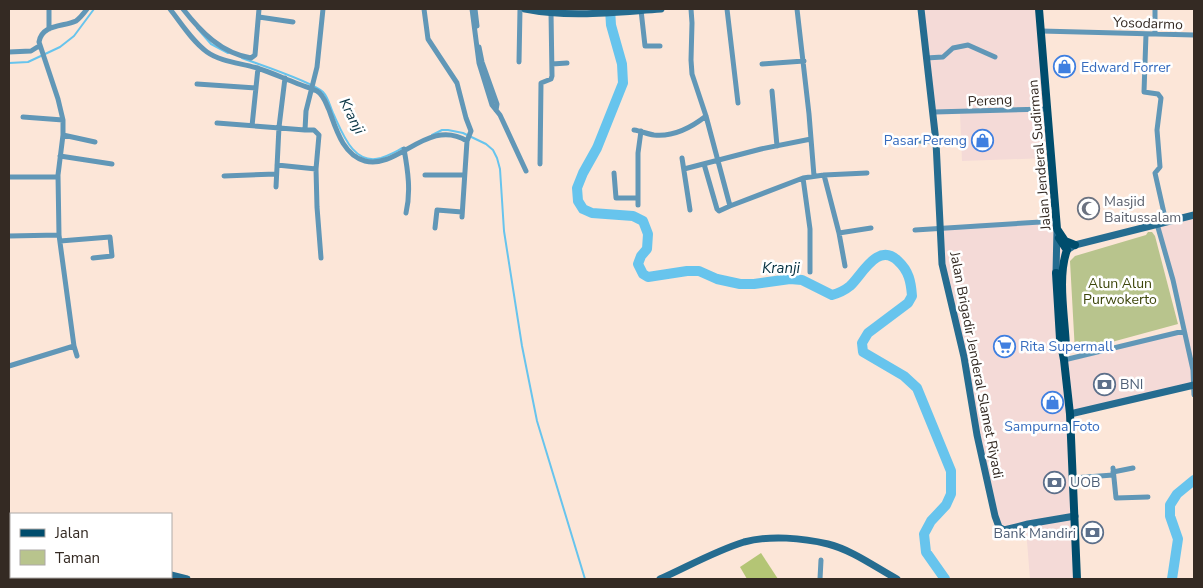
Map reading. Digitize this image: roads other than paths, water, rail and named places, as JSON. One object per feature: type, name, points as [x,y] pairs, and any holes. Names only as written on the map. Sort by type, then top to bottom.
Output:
[{"type":"main road","name":"Jalan Jenderal Sudirman","points":[[1039,9],[1059,239],[1067,250]]},
{"type":"main road","points":[[1058,227],[1065,241],[1075,245]]},
{"type":"main road","points":[[1064,357],[1066,347],[1062,273],[1067,250]]},
{"type":"main road","points":[[1056,273],[1060,339],[1064,357],[1070,414],[1077,579]]},
{"type":"street","points":[[49,9],[49,29]]},
{"type":"street","points":[[77,356],[74,346],[60,238],[58,178],[63,120],[58,99],[39,46],[40,38],[49,29],[77,20],[87,9]]},
{"type":"street","points":[[170,9],[207,52],[222,60],[258,68],[312,87],[322,97],[342,142],[352,155],[364,160],[381,161],[404,149],[446,133],[468,138]]},
{"type":"street","points":[[183,9],[201,31],[215,43],[249,58],[254,58],[255,55],[259,9]]},
{"type":"street","points":[[304,130],[306,111],[317,67],[323,9]]},
{"type":"street","points":[[424,9],[428,39],[457,83],[471,131],[468,138],[464,174],[462,215],[437,210],[435,228]]},
{"type":"street","points":[[474,9],[480,50],[497,104],[496,110],[526,171]]},
{"type":"street","points":[[519,62],[520,9]]},
{"type":"street","points":[[525,9],[598,14],[661,9]]},
{"type":"street","points":[[691,9],[692,74],[719,161],[730,206]]},
{"type":"street","points":[[727,9],[738,103]]},
{"type":"street","points":[[797,9],[804,61],[814,176]]},
{"type":"street","name":"Jalan Brigadir Jenderal Slamet Riyadi","points":[[921,9],[936,142],[942,264],[962,348],[977,435],[995,516],[999,527],[1004,530],[1075,516]]},
{"type":"street","points":[[1155,9],[1155,34]]},
{"type":"street","points":[[641,10],[645,46],[660,46]]},
{"type":"street","points":[[540,164],[541,83],[552,78],[551,12]]},
{"type":"street","points":[[258,17],[293,22]]},
{"type":"street","name":"Yosodarmo","points":[[1041,31],[1194,35]]},
{"type":"street","points":[[1146,34],[1144,92],[1158,94],[1161,98],[1157,130],[1160,167],[1155,173],[1166,222]]},
{"type":"street","points":[[926,58],[943,57],[953,48],[964,45],[973,46],[995,57]]},
{"type":"street","points":[[9,52],[31,51],[39,46]]},
{"type":"street","points":[[762,64],[804,61]]},
{"type":"street","points":[[552,64],[567,63]]},
{"type":"street","points":[[252,126],[258,68]]},
{"type":"street","points":[[276,187],[279,127],[285,78]]},
{"type":"street","points":[[196,84],[256,88]]},
{"type":"street","points":[[772,91],[777,146]]},
{"type":"street","name":"Pereng","points":[[933,112],[1048,108]]},
{"type":"street","points":[[634,130],[654,135],[668,134],[687,129],[706,116]]},
{"type":"street","points":[[23,117],[63,120]]},
{"type":"street","points":[[217,123],[314,130],[319,134],[316,169],[320,258]]},
{"type":"street","points":[[638,205],[638,153],[641,131]]},
{"type":"street","points":[[63,134],[95,142]]},
{"type":"street","points":[[684,169],[811,139]]},
{"type":"street","points":[[901,140],[936,142]]},
{"type":"street","points":[[404,149],[409,183],[409,200],[406,214]]},
{"type":"street","points":[[60,156],[112,164]]},
{"type":"street","points":[[682,158],[690,210]]},
{"type":"street","points":[[704,164],[717,209],[719,210],[803,178],[868,173]]},
{"type":"street","points":[[277,165],[316,169]]},
{"type":"street","points":[[614,173],[616,198],[637,198]]},
{"type":"street","points":[[224,176],[276,174]]},
{"type":"street","points":[[425,175],[464,174]]},
{"type":"street","points":[[824,175],[839,233],[844,266]]},
{"type":"street","points":[[9,177],[58,178]]},
{"type":"street","points":[[803,178],[810,229],[810,272]]},
{"type":"street","points":[[1067,250],[1075,245],[1194,215]]},
{"type":"street","points":[[1157,224],[1173,280],[1194,371],[1194,395]]},
{"type":"street","points":[[915,230],[940,227],[1058,227],[1056,273]]},
{"type":"street","points":[[839,233],[870,228]]},
{"type":"street","points":[[9,236],[110,237],[112,256],[93,258]]},
{"type":"street","points":[[1064,357],[1184,331]]},
{"type":"street","points":[[9,366],[74,346]]},
{"type":"street","points":[[1070,414],[1193,385]]},
{"type":"street","points":[[1073,478],[1133,468]]},
{"type":"street","points":[[1113,472],[1116,498],[1148,497]]},
{"type":"street","points":[[660,579],[745,542],[765,539],[796,539],[830,544],[897,579]]},
{"type":"street","points":[[820,579],[821,560]]},
{"type":"street","points":[[172,575],[187,579]]},
{"type":"waterway","name":"Kranji","points":[[9,63],[28,62],[60,47],[74,36],[94,9]]},
{"type":"waterway","name":"Kranji","points":[[610,9],[611,25],[622,64],[623,83],[597,148],[577,188],[578,201],[583,209],[592,213],[633,216],[643,221],[648,234],[647,249],[641,256],[638,264],[643,274],[648,277],[699,271],[717,279],[740,284],[790,279],[802,280],[832,295],[850,286],[877,257],[891,256],[902,265],[909,277],[912,296],[908,303],[868,333],[862,343],[863,352],[904,376],[917,388],[951,471],[951,494],[946,505],[931,521],[924,534],[926,552],[945,579]]},
{"type":"waterway","name":"Kranji","points":[[197,28],[211,44],[228,53]]},
{"type":"waterway","name":"Kranji","points":[[242,58],[297,78],[323,92],[345,138],[350,146],[363,157],[371,159],[381,158],[402,148]]},
{"type":"waterway","name":"Kranji","points":[[432,135],[442,130],[463,133],[486,144],[493,150],[497,158],[500,169],[504,231],[522,346],[537,421],[585,579]]},
{"type":"waterway","name":"Kranji","points":[[1172,579],[1178,539],[1170,516],[1170,505],[1177,494],[1194,480]]},
{"type":"place","name":"Edward Forrer","points":[[1065,67]]},
{"type":"place","name":"Pasar Pereng","points":[[983,140]]},
{"type":"place","name":"Masjid Baitussalam","points":[[1088,209]]},
{"type":"place","name":"Rita Supermall","points":[[1004,346]]},
{"type":"place","name":"BNI","points":[[1104,384]]},
{"type":"place","name":"Sampurna Foto","points":[[1052,403]]},
{"type":"place","name":"UOB","points":[[1054,482]]},
{"type":"place","name":"Bank Mandiri","points":[[1092,533]]},
{"type":"park label","name":"Alun Alun Purwokerto","points":[[1120,292]]}]
